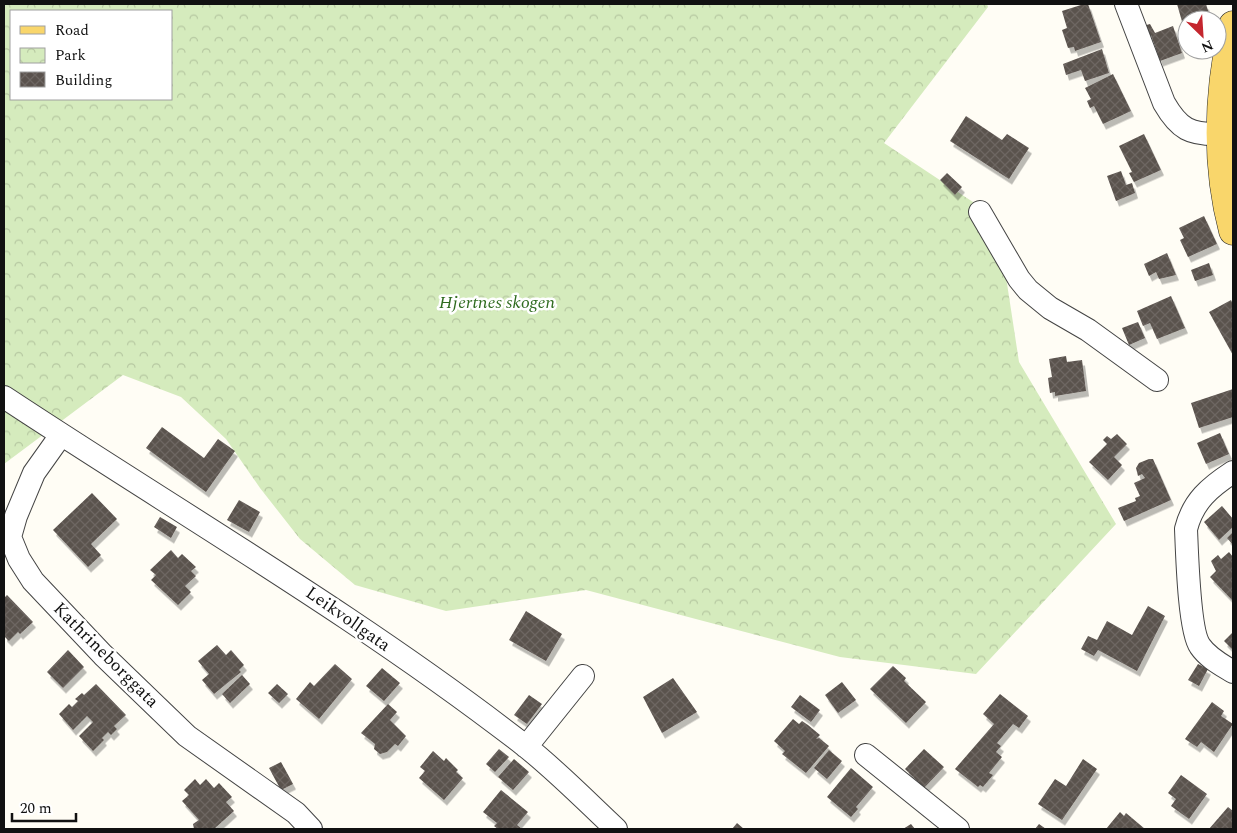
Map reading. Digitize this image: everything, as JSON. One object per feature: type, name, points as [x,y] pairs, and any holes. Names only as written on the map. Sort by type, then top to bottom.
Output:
[{"type":"main road","points":[[1233,25],[1223,82],[1220,134],[1222,183],[1233,231]]},
{"type":"street","points":[[1126,4],[1164,102],[1171,114],[1179,125],[1200,135],[1220,134]]},
{"type":"street","points":[[980,212],[1019,279],[1028,290],[1050,308],[1088,330],[1157,380]]},
{"type":"street","name":"Leikvollgata","points":[[4,397],[61,435],[296,582],[526,747],[616,829]]},
{"type":"street","name":"Kathrineborggata","points":[[61,435],[34,473],[7,538],[19,559],[33,580],[103,655],[187,736],[296,813],[311,829]]},
{"type":"street","points":[[1233,472],[1198,499],[1190,514],[1186,529],[1193,621],[1198,645],[1206,654],[1233,672]]},
{"type":"street","points":[[526,747],[583,676]]},
{"type":"street","points":[[866,754],[958,829]]},
{"type":"green space","name":"Hjertnes skogen","points":[[4,4],[987,4],[988,7],[884,143],[997,218],[1019,362],[1116,524],[976,674],[840,657],[586,590],[446,611],[355,585],[300,539],[260,488],[226,439],[181,397],[123,375],[4,464]]},
{"type":"building","points":[[1088,4],[1101,42],[1075,51],[1074,47],[1068,48],[1062,30],[1067,28],[1062,11]]},
{"type":"building","points":[[1177,4],[1206,4],[1208,10],[1179,10]]},
{"type":"building","points":[[1150,24],[1155,33],[1173,26],[1177,38],[1177,55],[1160,61],[1151,35],[1146,37],[1143,26]]},
{"type":"building","points":[[1102,49],[1109,73],[1085,81],[1081,70],[1066,75],[1063,64]]},
{"type":"building","points":[[1113,74],[1131,111],[1103,124],[1094,106],[1090,108],[1087,101],[1091,99],[1085,88]]},
{"type":"building","points":[[966,116],[1002,140],[1007,134],[1029,148],[1009,179],[950,141]]},
{"type":"building","points":[[1144,134],[1161,170],[1134,182],[1129,173],[1132,172],[1119,146]]},
{"type":"building","points":[[1121,171],[1126,185],[1132,183],[1135,193],[1116,201],[1107,176]]},
{"type":"building","points":[[947,173],[962,187],[955,195],[940,180]]},
{"type":"building","points":[[1204,216],[1217,244],[1188,257],[1180,240],[1184,238],[1179,228]]},
{"type":"building","points":[[1167,253],[1176,275],[1159,279],[1156,272],[1149,276],[1144,264]]},
{"type":"building","points":[[1209,263],[1213,275],[1195,281],[1191,270]]},
{"type":"building","points":[[1171,296],[1185,328],[1157,339],[1150,323],[1143,326],[1137,311]]},
{"type":"building","points":[[1231,300],[1233,304],[1233,355],[1209,312]]},
{"type":"building","points":[[1138,322],[1145,338],[1129,345],[1122,328]]},
{"type":"building","points":[[1066,356],[1067,362],[1082,360],[1086,391],[1055,396],[1055,392],[1050,393],[1048,378],[1052,377],[1049,359]]},
{"type":"building","points":[[1233,389],[1233,417],[1199,428],[1191,403]]},
{"type":"building","points":[[162,427],[204,458],[218,439],[235,451],[206,492],[146,448]]},
{"type":"building","points":[[1220,433],[1229,454],[1206,464],[1197,443]]},
{"type":"building","points":[[1117,434],[1127,444],[1114,457],[1122,465],[1108,480],[1089,462],[1107,444],[1103,440],[1107,436],[1111,439]]},
{"type":"building","points":[[1153,459],[1171,500],[1124,521],[1118,508],[1136,501],[1135,498],[1140,496],[1134,483],[1145,478],[1142,474],[1138,476],[1136,468],[1139,463]]},
{"type":"building","points":[[92,493],[117,519],[91,544],[101,555],[88,567],[53,530]]},
{"type":"building","points":[[239,500],[260,512],[249,532],[227,520]]},
{"type":"building","points":[[1222,506],[1233,519],[1233,527],[1219,540],[1204,522]]},
{"type":"building","points":[[160,517],[177,527],[171,538],[154,527]]},
{"type":"building","points":[[1233,532],[1233,545],[1227,538]]},
{"type":"building","points":[[171,550],[178,558],[182,554],[196,567],[191,571],[196,576],[185,586],[191,592],[178,605],[151,580],[156,575],[150,570]]},
{"type":"building","points":[[1229,552],[1233,557],[1232,600],[1210,577],[1216,571],[1211,561],[1218,555],[1221,559]]},
{"type":"building","points":[[7,595],[33,622],[9,641],[4,636],[4,598]]},
{"type":"building","points":[[1148,606],[1165,616],[1137,671],[1098,650],[1094,656],[1081,649],[1088,636],[1097,640],[1107,621],[1132,635]]},
{"type":"building","points":[[526,611],[562,634],[546,661],[509,640]]},
{"type":"building","points":[[1233,632],[1233,650],[1224,641]]},
{"type":"building","points":[[217,645],[226,655],[231,650],[244,665],[239,670],[241,672],[214,694],[202,680],[209,674],[198,661]]},
{"type":"building","points":[[68,650],[84,667],[63,688],[47,672]]},
{"type":"building","points":[[335,664],[352,679],[319,719],[296,699],[310,682],[314,686]]},
{"type":"building","points":[[1198,664],[1208,669],[1199,686],[1188,680]]},
{"type":"building","points":[[893,666],[906,678],[904,681],[926,702],[906,723],[870,689]]},
{"type":"building","points":[[382,668],[400,683],[384,701],[366,686]]},
{"type":"building","points":[[242,675],[250,684],[230,703],[222,694]]},
{"type":"building","points":[[673,678],[697,712],[662,733],[643,697]]},
{"type":"building","points":[[842,682],[856,700],[838,713],[825,695]]},
{"type":"building","points":[[96,684],[126,715],[114,726],[117,729],[111,735],[108,732],[102,738],[104,740],[93,751],[79,736],[93,722],[87,716],[73,730],[59,714],[69,704],[72,707],[78,701],[75,699],[82,693],[84,695]]},
{"type":"building","points":[[277,684],[288,694],[279,703],[268,693]]},
{"type":"building","points":[[1000,694],[1028,716],[1019,728],[1013,724],[997,743],[1001,746],[996,752],[1002,757],[989,773],[993,775],[983,787],[980,785],[978,787],[955,769],[994,724],[983,714]]},
{"type":"building","points":[[529,695],[542,704],[527,724],[514,715]]},
{"type":"building","points":[[800,695],[820,710],[811,722],[791,707]]},
{"type":"building","points":[[1212,702],[1224,711],[1221,716],[1233,724],[1214,752],[1201,742],[1197,747],[1185,739]]},
{"type":"building","points":[[388,704],[397,712],[390,720],[406,736],[398,746],[395,744],[387,752],[380,754],[374,749],[375,744],[361,733]]},
{"type":"building","points":[[793,719],[799,724],[802,721],[808,725],[820,735],[816,739],[819,738],[829,746],[806,773],[782,754],[785,751],[774,741]]},
{"type":"building","points":[[499,749],[509,757],[495,772],[486,764]]},
{"type":"building","points":[[924,749],[944,767],[924,788],[905,769]]},
{"type":"building","points":[[829,750],[842,761],[827,779],[814,768]]},
{"type":"building","points":[[433,751],[444,761],[446,758],[463,778],[444,800],[419,778],[425,771],[420,767]]},
{"type":"building","points":[[514,759],[529,772],[513,790],[498,777]]},
{"type":"building","points":[[1083,759],[1097,769],[1062,820],[1038,804],[1055,779],[1066,786]]},
{"type":"building","points":[[281,762],[293,784],[281,790],[269,768]]},
{"type":"building","points":[[851,768],[873,787],[856,807],[858,809],[851,817],[827,797]]},
{"type":"building","points":[[1181,775],[1207,794],[1189,819],[1171,806],[1176,799],[1168,793]]},
{"type":"building","points":[[195,779],[200,785],[206,779],[214,788],[219,783],[232,797],[226,802],[234,811],[214,829],[194,829],[193,824],[199,820],[182,801],[189,795],[184,790]]},
{"type":"building","points":[[501,790],[528,812],[517,825],[522,829],[498,829],[494,826],[497,823],[483,812]]},
{"type":"building","points":[[1228,807],[1233,811],[1233,829],[1209,829]]},
{"type":"building","points":[[1120,812],[1124,816],[1126,813],[1145,829],[1106,829]]},
{"type":"building","points":[[737,823],[744,829],[732,829]]},
{"type":"building","points":[[911,824],[915,829],[903,829]]},
{"type":"building","points":[[1039,824],[1046,829],[1035,829]]}]
